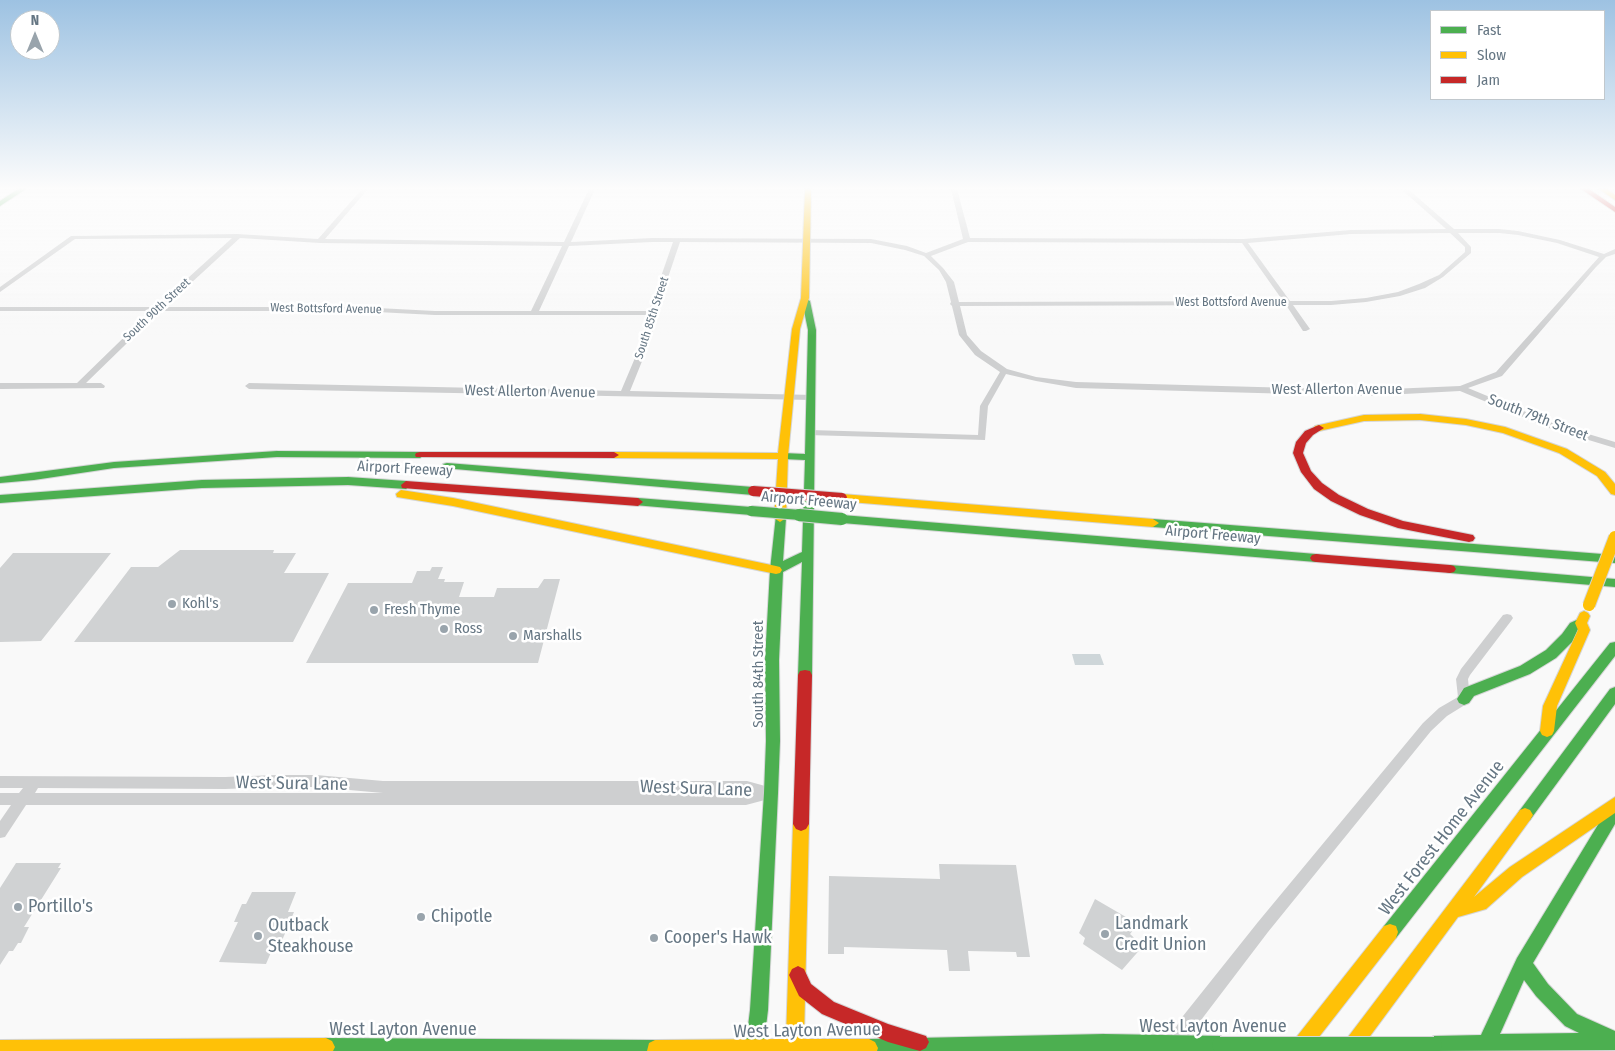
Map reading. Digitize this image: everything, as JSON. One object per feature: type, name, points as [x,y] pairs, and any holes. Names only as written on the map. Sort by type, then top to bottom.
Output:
[{"type":"main road","name":"South 84th Street","points":[[794,1050],[812,397],[812,330],[805,298],[806,240]]},
{"type":"main road","name":"South 84th Street","points":[[754,1050],[759,1010],[771,793],[773,741],[772,660],[783,456],[796,330],[805,298]]},
{"type":"main road","points":[[1593,558],[1552,548],[1438,533],[1402,525],[1364,512],[1326,492],[1310,478],[1300,459],[1300,447],[1304,438],[1309,434],[1322,427],[1348,420],[1398,416],[1466,422],[1519,434],[1563,451],[1601,474],[1615,491]]},
{"type":"main road","points":[[24,478],[114,465],[277,454],[810,457]]},
{"type":"main road","name":"Airport Freeway","points":[[0,480],[222,464],[356,462],[461,467],[1615,559]]},
{"type":"main road","name":"Airport Freeway","points":[[0,499],[202,484],[348,481],[434,485],[1615,583]]},
{"type":"main road","points":[[202,484],[223,490],[358,489],[405,494],[453,502],[764,569],[776,570],[808,554]]},
{"type":"main road","points":[[1547,732],[1550,706],[1584,630],[1582,623],[1615,536]]},
{"type":"main road","points":[[1464,699],[1468,692],[1525,670],[1545,658],[1567,638],[1574,626],[1582,623]]},
{"type":"main road","name":"West Forest Home Avenue","points":[[1296,1051],[1615,647]]},
{"type":"main road","points":[[1348,1051],[1615,693]]},
{"type":"main road","points":[[1455,910],[1480,903],[1516,872],[1615,804]]},
{"type":"main road","points":[[1486,1047],[1524,964],[1615,810]]},
{"type":"main road","points":[[1524,964],[1542,990],[1571,1020],[1615,1040]]},
{"type":"main road","points":[[797,972],[806,990],[828,1008],[888,1033],[940,1047]]},
{"type":"main road","name":"West Layton Avenue","points":[[0,1049],[327,1047],[794,1050],[1104,1043],[1171,1048],[1220,1045],[1434,1045],[1486,1047],[1615,1040]]},
{"type":"main road","points":[[1075,1051],[1104,1043]]},
{"type":"main road","points":[[954,1051],[968,1046]]},
{"type":"main road","points":[[43,1051],[55,1049]]},
{"type":"street","points":[[1,288],[72,238]]},
{"type":"street","name":"South 90th Street","points":[[79,386],[158,308],[236,238]]},
{"type":"street","points":[[272,238],[320,241],[566,244],[677,241],[871,241],[926,255],[946,276],[963,335],[978,352],[1004,371],[984,406],[982,438],[810,433]]},
{"type":"street","points":[[534,313],[569,238]]},
{"type":"street","points":[[926,255],[967,240],[1244,241],[1276,238]]},
{"type":"street","name":"West Bottsford Avenue","points":[[954,304],[1288,303],[1366,300],[1400,294],[1422,286],[1441,276],[1468,252],[1468,247],[1459,238]]},
{"type":"street","points":[[1543,238],[1604,256]]},
{"type":"street","name":"South 85th Street","points":[[624,394],[647,339],[652,313],[677,241]]},
{"type":"street","points":[[1244,241],[1306,329]]},
{"type":"street","name":"West Allerton Avenue","points":[[1004,371],[1036,379],[1076,385],[1368,393],[1461,388],[1499,374],[1604,256],[1615,251]]},
{"type":"street","name":"West Bottsford Avenue","points":[[0,309],[358,309],[435,313],[652,313]]},
{"type":"street","points":[[0,386],[101,386]]},
{"type":"street","name":"West Allerton Avenue","points":[[249,386],[624,394],[788,395],[812,397]]},
{"type":"street","name":"South 79th Street","points":[[1461,388],[1552,426],[1615,445]]},
{"type":"street","points":[[1171,1048],[1275,912],[1427,727],[1443,712],[1464,699],[1462,679],[1465,672],[1507,618]]},
{"type":"street","name":"West Sura Lane","points":[[2,785],[34,783],[316,781],[384,787],[747,786],[771,793]]},
{"type":"street","points":[[0,832],[34,783]]},
{"type":"street","name":"West Sura Lane","points":[[0,799],[746,800],[771,793]]},
{"type":"shaded area","points":[[1072,654],[1100,654],[1104,665],[1075,665]]},
{"type":"building","name":"Kohl's","points":[[180,550],[274,550],[273,553],[296,553],[284,573],[329,573],[293,642],[74,642],[131,567],[158,567]]},
{"type":"building","points":[[13,553],[111,553],[41,641],[0,642],[0,568]]},
{"type":"building","points":[[432,567],[443,567],[438,579],[445,579],[444,582],[464,582],[459,597],[494,597],[497,588],[538,588],[544,579],[560,579],[538,663],[306,663],[348,583],[412,583],[417,571],[430,571]]},
{"type":"building","name":"Portillo's","points":[[16,863],[61,863],[58,868],[61,868],[24,927],[29,927],[21,943],[18,943],[13,951],[9,951],[0,965],[0,888]]},
{"type":"building","points":[[939,864],[1016,865],[1030,957],[1017,957],[1016,952],[968,951],[970,971],[949,971],[947,950],[844,947],[844,954],[828,954],[829,876],[940,879]]},
{"type":"building","name":"Outback Steakhouse","points":[[252,892],[296,892],[288,912],[294,912],[278,950],[272,950],[266,964],[219,962],[238,922],[234,922],[242,904],[246,904]]},
{"type":"building","name":"Landmark Credit Union","points":[[1095,899],[1138,924],[1130,934],[1143,946],[1122,970],[1083,944],[1085,938],[1079,933]]},
{"type":"traffic: fast","points":[[805,675],[812,397],[812,330],[806,301]]},
{"type":"traffic: fast","points":[[24,478],[114,465],[277,454],[420,455]]},
{"type":"traffic: fast","points":[[783,456],[810,457]]},
{"type":"traffic: fast","points":[[447,466],[753,491]]},
{"type":"traffic: fast","points":[[0,480],[34,477]]},
{"type":"traffic: fast","points":[[0,499],[202,484],[348,481],[406,485]]},
{"type":"traffic: fast","points":[[638,502],[751,511]]},
{"type":"traffic: fast","points":[[751,511],[842,519]]},
{"type":"traffic: fast","points":[[754,1051],[759,1010],[771,793],[773,741],[772,660],[780,518]]},
{"type":"traffic: fast","points":[[842,519],[1316,558]]},
{"type":"traffic: fast","points":[[1153,523],[1615,559]]},
{"type":"traffic: fast","points":[[776,570],[808,554]]},
{"type":"traffic: fast","points":[[1450,569],[1615,583]]},
{"type":"traffic: fast","points":[[1464,699],[1469,692],[1525,670],[1551,654],[1567,638],[1574,626],[1581,623]]},
{"type":"traffic: fast","points":[[1390,932],[1615,647]]},
{"type":"traffic: fast","points":[[1525,815],[1615,693]]},
{"type":"traffic: fast","points":[[1483,1051],[1523,964],[1615,810]]},
{"type":"traffic: fast","points":[[1523,964],[1542,990],[1571,1020],[1615,1040]]},
{"type":"traffic: fast","points":[[1434,1045],[1615,1041]]},
{"type":"traffic: fast","points":[[869,1048],[1104,1043],[1220,1045]]},
{"type":"traffic: fast","points":[[1220,1045],[1434,1045]]},
{"type":"traffic: fast","points":[[326,1047],[655,1049]]},
{"type":"traffic: slow","points":[[780,518],[783,456],[796,329],[805,298],[807,238]]},
{"type":"traffic: slow","points":[[1319,428],[1364,418],[1420,417],[1466,422],[1505,430],[1563,451],[1601,474],[1615,491]]},
{"type":"traffic: slow","points":[[614,455],[783,456]]},
{"type":"traffic: slow","points":[[401,494],[453,502],[776,570]]},
{"type":"traffic: slow","points":[[842,498],[1153,523]]},
{"type":"traffic: slow","points":[[1589,605],[1615,537]]},
{"type":"traffic: slow","points":[[1547,731],[1550,706],[1584,630],[1581,623],[1584,616]]},
{"type":"traffic: slow","points":[[1455,910],[1480,903],[1516,872],[1615,804]]},
{"type":"traffic: slow","points":[[1348,1051],[1525,815]]},
{"type":"traffic: slow","points":[[795,1051],[801,824]]},
{"type":"traffic: slow","points":[[1297,1050],[1390,932]]},
{"type":"traffic: slow","points":[[0,1049],[326,1047]]},
{"type":"traffic: slow","points":[[655,1049],[869,1048]]},
{"type":"traffic: jam","points":[[1319,428],[1309,433],[1301,442],[1298,453],[1306,472],[1318,486],[1335,498],[1364,512],[1402,525],[1469,538]]},
{"type":"traffic: jam","points":[[420,455],[614,455]]},
{"type":"traffic: jam","points":[[406,485],[638,502]]},
{"type":"traffic: jam","points":[[753,491],[842,498]]},
{"type":"traffic: jam","points":[[1316,558],[1450,569]]},
{"type":"traffic: jam","points":[[801,824],[805,675]]},
{"type":"traffic: jam","points":[[798,975],[805,990],[828,1008],[888,1033],[920,1042]]},
{"type":"place","name":"Kohl's","points":[[172,604]]},
{"type":"place","name":"Fresh Thyme","points":[[374,610]]},
{"type":"place","name":"Ross","points":[[444,629]]},
{"type":"place","name":"Marshalls","points":[[513,636]]},
{"type":"place","name":"Portillo's","points":[[18,907]]},
{"type":"place","name":"Chipotle","points":[[421,917]]},
{"type":"place","name":"Landmark Credit Union","points":[[1105,934]]},
{"type":"place","name":"Outback Steakhouse","points":[[258,936]]},
{"type":"place","name":"Cooper's Hawk","points":[[654,938]]}]
